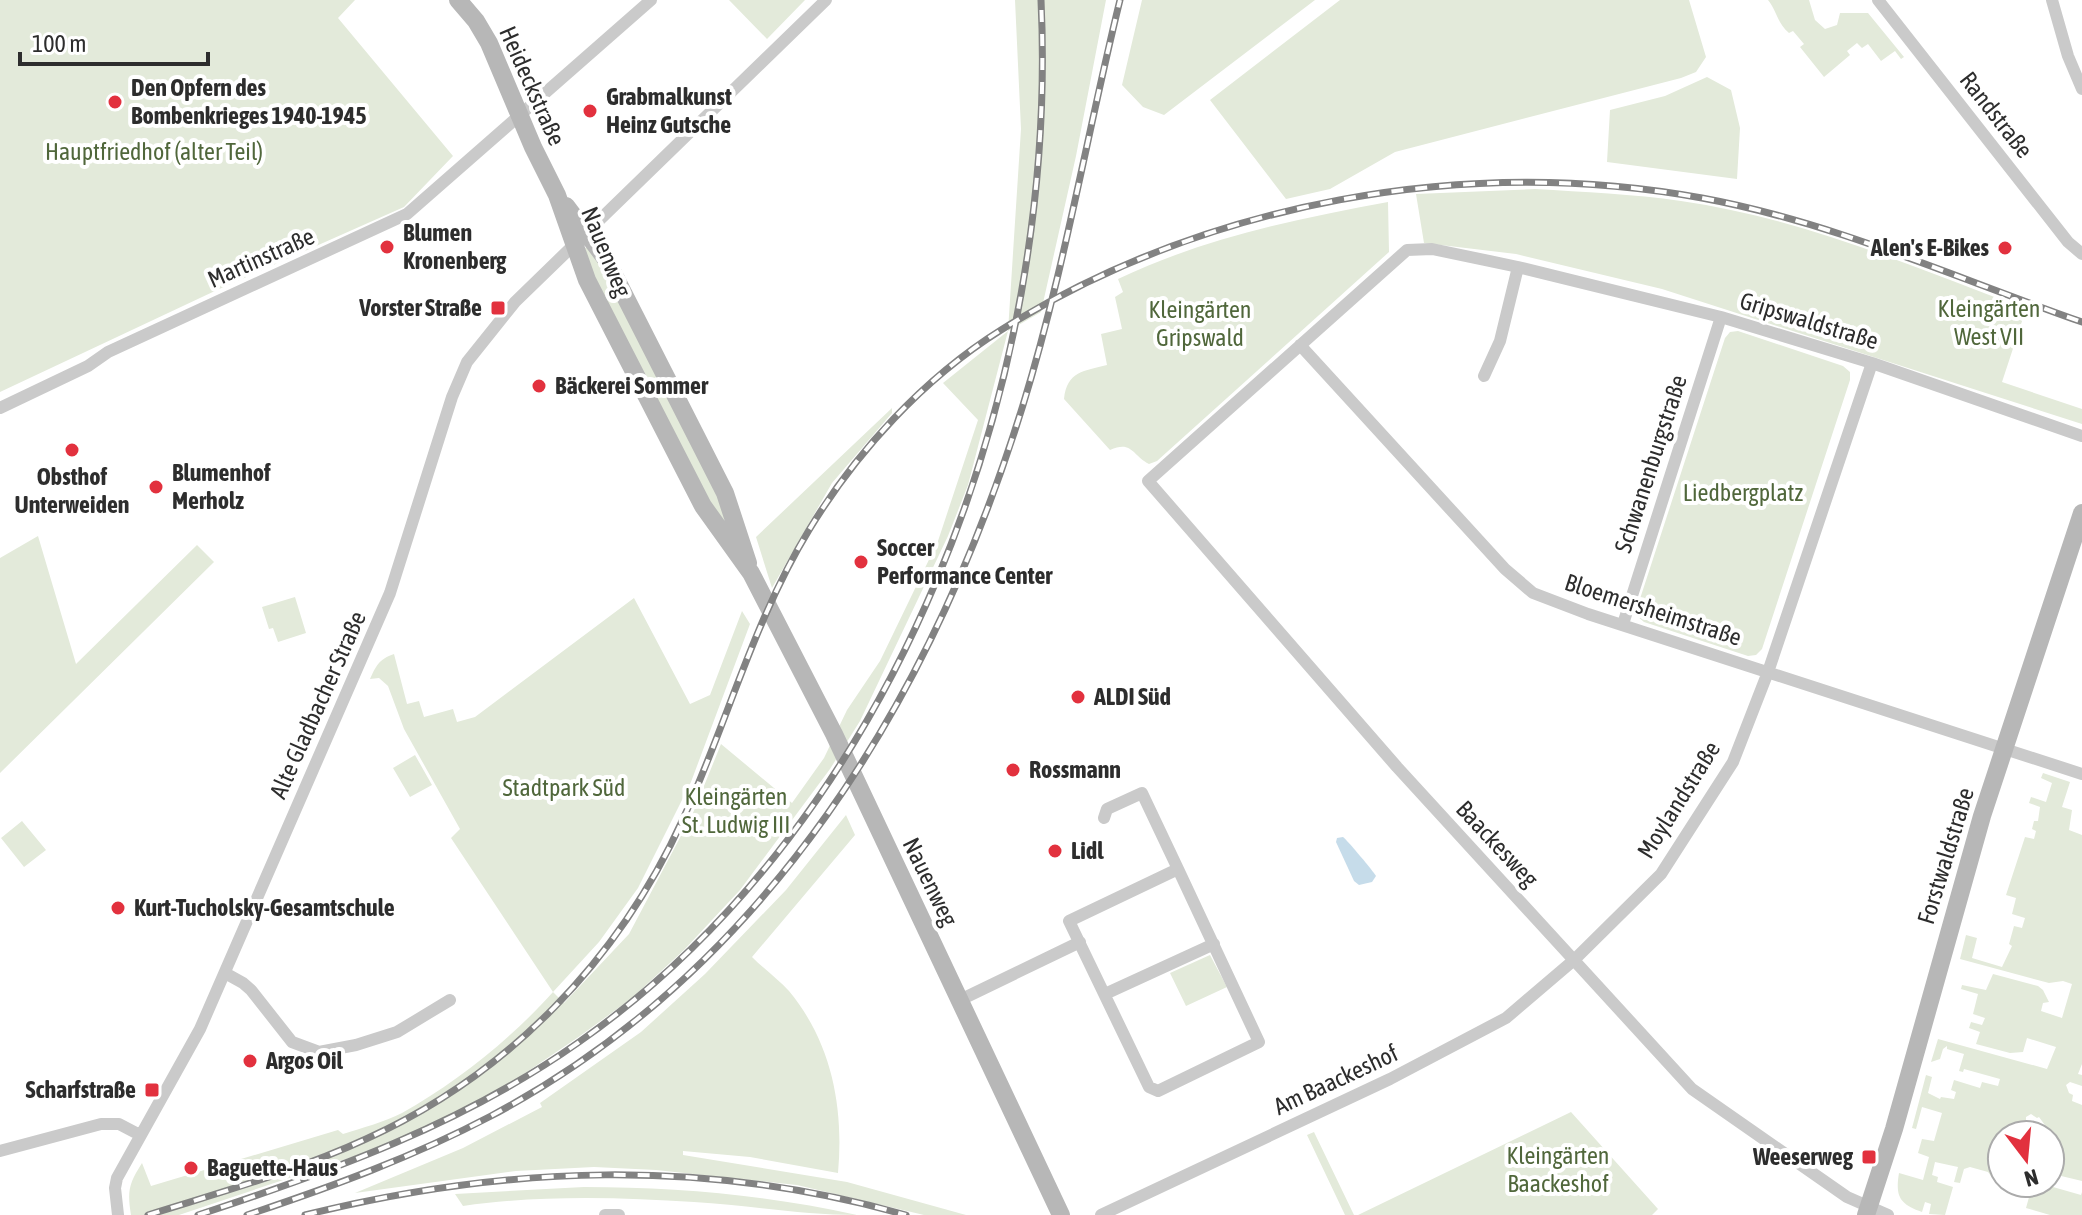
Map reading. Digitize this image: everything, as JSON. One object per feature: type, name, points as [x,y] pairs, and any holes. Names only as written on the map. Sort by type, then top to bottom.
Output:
[{"type":"street","name":"Heideckstraße","points":[[458,0],[484,35],[557,195]]},
{"type":"street","points":[[519,117],[651,0]]},
{"type":"street","points":[[581,239],[826,0]]},
{"type":"street","name":"Randstraße","points":[[1878,0],[2068,242],[2082,254]]},
{"type":"street","points":[[2052,0],[2068,56],[2082,89]]},
{"type":"street","name":"Martinstraße","points":[[0,408],[88,366],[108,352],[407,214],[519,117]]},
{"type":"street","name":"Nauenweg","points":[[557,195],[581,239],[587,280],[703,506],[751,573],[834,734],[1061,1215]]},
{"type":"street","name":"Nauenweg","points":[[581,239],[606,259],[725,493],[751,573]]},
{"type":"street","name":"Alte Gladbacher Straße","points":[[118,1215],[117,1178],[200,1029],[390,593],[452,397],[467,362],[504,313],[581,239]]},
{"type":"street","name":"Gripswaldstraße","points":[[1148,481],[1407,250],[1432,249],[1518,267],[1721,317],[1872,363],[2082,436]]},
{"type":"street","points":[[1484,376],[1500,341],[1518,267]]},
{"type":"street","name":"Schwanenburgstraße","points":[[1623,624],[1721,317]]},
{"type":"street","name":"Bloemersheimstraße","points":[[1300,345],[1514,577],[1533,593],[2082,774]]},
{"type":"street","name":"Moylandstraße","points":[[1574,960],[1661,874],[1733,762],[1768,672],[1872,363]]},
{"type":"street","name":"Baackesweg","points":[[1148,481],[1397,767],[1692,1089],[1867,1211]]},
{"type":"street","name":"Forstwaldstraße","points":[[1867,1211],[1894,1129],[1959,893],[2082,513]]},
{"type":"street","points":[[1104,818],[1107,809],[1142,793],[1214,944],[1259,1042],[1158,1091],[1149,1087],[1069,921],[1178,869]]},
{"type":"street","points":[[960,1000],[1080,942]]},
{"type":"street","points":[[1105,994],[1214,944]]},
{"type":"street","name":"Am Baackeshof","points":[[1101,1215],[1438,1055],[1506,1018],[1574,960]]},
{"type":"street","points":[[225,973],[251,990],[292,1042],[319,1052],[356,1045],[397,1032],[450,1000]]},
{"type":"street","points":[[0,1151],[101,1124],[119,1124],[140,1135]]},
{"type":"street","points":[[1867,1211],[1888,1215]]},
{"type":"green space","name":"Hauptfriedhof (alter Teil)","points":[[0,0],[355,0],[338,18],[453,156],[404,207],[0,392]]},
{"type":"green space","points":[[729,0],[805,0],[767,39]]},
{"type":"green space","points":[[1015,0],[1106,0],[1076,156],[1041,312],[1008,331],[1021,129]]},
{"type":"green space","points":[[1142,0],[1315,0],[1164,115],[1143,107],[1122,85]]},
{"type":"green space","points":[[1340,0],[1689,0],[1706,57],[1696,72],[1681,78],[1395,152],[1330,189],[1286,199],[1210,100]]},
{"type":"green space","points":[[1768,0],[1809,0],[1815,20],[1825,29],[1837,25],[1840,13],[1868,13],[1904,57],[1901,59],[1895,51],[1881,61],[1868,44],[1862,48],[1857,43],[1847,51],[1850,55],[1824,77],[1800,47],[1804,44],[1793,31],[1789,33],[1782,25]]},
{"type":"green space","points":[[1707,77],[1731,90],[1740,128],[1737,179],[1607,162],[1610,110],[1665,96]]},
{"type":"green space","name":"Kleingärten West VII","points":[[1535,189],[1663,199],[1770,219],[1899,261],[2026,309],[2002,382],[2082,409],[2082,424],[1662,289],[1516,254],[1424,243],[1416,194]]},
{"type":"green space","name":"Kleingärten Gripswald","points":[[1388,202],[1389,252],[1157,461],[1149,464],[1128,448],[1110,450],[1064,399],[1069,383],[1078,374],[1107,365],[1101,334],[1122,329],[1115,297],[1123,292],[1118,279],[1217,241],[1285,223]]},
{"type":"green space","points":[[588,247],[721,496],[725,523],[720,521],[591,276],[585,248]]},
{"type":"green space","name":"Kleingärten St. Ludwig III","points":[[1008,331],[968,485],[948,536],[860,721],[830,769],[740,890],[684,950],[632,998],[580,1036],[515,1080],[444,1119],[373,1150],[179,1215],[131,1215],[130,1188],[142,1163],[151,1186],[338,1130],[343,1134],[395,1116],[443,1088],[482,1058],[520,1026],[553,992],[564,1003],[629,934],[693,813],[721,744],[792,803],[824,758],[847,710],[880,661],[938,541],[978,420],[943,383]]},
{"type":"green space","name":"Liedbergplatz","points":[[1738,331],[1843,366],[1850,372],[1850,380],[1762,649],[1756,655],[1748,656],[1644,622],[1637,616],[1637,608],[1725,338],[1730,332]]},
{"type":"green space","points":[[892,408],[892,413],[832,483],[772,588],[756,537]]},
{"type":"green space","points":[[38,536],[76,664],[197,545],[214,562],[0,773],[0,558]]},
{"type":"green space","points":[[295,597],[306,633],[278,642],[273,628],[269,629],[262,607]]},
{"type":"green space","name":"Stadtpark Süd","points":[[634,598],[690,704],[710,695],[742,611],[750,624],[691,782],[638,888],[599,942],[553,992],[451,838],[460,829],[404,729],[388,686],[379,678],[370,679],[372,674],[381,661],[394,654],[407,704],[419,701],[424,717],[453,709],[457,722],[475,717]]},
{"type":"green space","points":[[415,755],[432,785],[410,797],[393,768]]},
{"type":"green space","points":[[2043,773],[2070,782],[2062,807],[2072,810],[2069,830],[2082,835],[2082,1064],[2078,1074],[2082,1075],[2082,1086],[2070,1082],[2066,1085],[2073,1095],[2072,1101],[2082,1105],[2082,1181],[2066,1177],[2066,1119],[2040,1119],[2031,1114],[2026,1119],[1986,1119],[1986,1171],[1970,1167],[1964,1169],[1960,1183],[1954,1182],[1958,1167],[1935,1162],[1932,1175],[1938,1177],[1937,1182],[1953,1187],[1945,1215],[1929,1214],[1931,1204],[1925,1202],[1922,1212],[1915,1209],[1904,1202],[1898,1188],[1899,1173],[1923,1180],[1929,1157],[1918,1153],[1922,1139],[1934,1141],[1942,1113],[1922,1107],[1916,1129],[1912,1128],[1926,1075],[1932,1077],[1928,1093],[1940,1099],[1954,1099],[1956,1092],[1951,1090],[1954,1080],[1980,1088],[1982,1082],[1998,1086],[2000,1079],[1964,1069],[1963,1072],[1959,1071],[1964,1054],[1947,1049],[1947,1046],[1940,1059],[1931,1062],[1938,1039],[2047,1069],[2056,1047],[2027,1038],[2023,1052],[2010,1053],[1976,1044],[1980,1032],[1969,1028],[1971,1022],[1982,1025],[1985,1018],[1973,1014],[1978,994],[1961,989],[1962,985],[1986,990],[1993,974],[2038,986],[2049,1002],[2043,1003],[2041,1011],[2062,1018],[2072,984],[2063,981],[2049,983],[1960,959],[1966,935],[1977,938],[1972,958],[2002,967],[2012,946],[2009,944],[2014,926],[2022,928],[2025,918],[2012,914],[2016,898],[2006,895],[2025,837],[2034,839],[2036,831],[2032,829],[2034,821],[2038,821],[2040,807],[2029,803],[2031,797],[2046,802],[2052,783],[2041,778]]},
{"type":"green space","points":[[846,815],[855,835],[752,957],[789,991],[816,1032],[825,1054],[839,1124],[838,1173],[750,1157],[683,1151],[683,1155],[847,1182],[966,1215],[924,1215],[797,1185],[656,1170],[594,1167],[516,1171],[355,1193],[463,1148],[542,1107],[540,1103],[641,1032],[705,974],[786,890]]},
{"type":"green space","points":[[22,821],[46,850],[24,867],[1,838]]},
{"type":"green space","points":[[1210,955],[1227,987],[1186,1006],[1170,973]]},
{"type":"green space","name":"Kleingärten Baackeshof","points":[[1571,1112],[1658,1209],[1652,1215],[1358,1215]]},
{"type":"green space","points":[[1314,1132],[1354,1215],[1345,1215],[1307,1135]]},
{"type":"green space","points":[[584,1187],[721,1194],[789,1202],[857,1215],[608,1198],[520,1200],[463,1206],[455,1194]]},
{"type":"green space","points":[[2066,1191],[2081,1195],[2082,1192],[2082,1215],[2050,1215],[2026,1208],[2029,1199],[2066,1199]]},
{"type":"water","points":[[1343,837],[1376,876],[1372,882],[1359,885],[1354,881],[1336,842],[1337,838]]},
{"type":"railway","points":[[198,1215],[395,1143],[535,1071],[579,1042],[691,949],[789,838],[871,714],[937,580],[987,438],[1021,292],[1039,145],[1041,0]]},
{"type":"railway","points":[[247,1215],[341,1182],[432,1145],[491,1116],[590,1055],[678,984],[757,903],[827,814],[888,719],[941,618],[986,513],[1038,355],[1120,0]]},
{"type":"railway","points":[[148,1215],[313,1161],[418,1113],[512,1047],[554,1008],[592,965],[657,871],[699,783],[772,600],[809,530],[848,473],[894,419],[945,371],[1001,330],[1080,286],[1164,249],[1250,221],[1340,200],[1430,187],[1521,182],[1612,186],[1751,208],[1894,252],[2082,322]]},
{"type":"railway","points":[[305,1215],[380,1198],[455,1186],[530,1178],[606,1175],[681,1177],[756,1184],[831,1197],[906,1215]]},
{"type":"place","name":"Den Opfern des Bombenkrieges 1940-1945","points":[[115,102]]},
{"type":"place","name":"Grabmalkunst Heinz Gutsche","points":[[590,111]]},
{"type":"place","name":"Blumen Kronenberg","points":[[387,247]]},
{"type":"place","name":"Alen's E-Bikes","points":[[2005,248]]},
{"type":"place","name":"Vorster Straße","points":[[498,308]]},
{"type":"place","name":"Bäckerei Sommer","points":[[539,386]]},
{"type":"place","name":"Obsthof Unterweiden","points":[[72,450]]},
{"type":"place","name":"Blumenhof Merholz","points":[[156,487]]},
{"type":"place","name":"Soccer Performance Center","points":[[861,562]]},
{"type":"place","name":"ALDI Süd","points":[[1078,697]]},
{"type":"place","name":"Rossmann","points":[[1013,770]]},
{"type":"place","name":"Lidl","points":[[1055,851]]},
{"type":"place","name":"Kurt-Tucholsky-Gesamtschule","points":[[118,908]]},
{"type":"place","name":"Argos Oil","points":[[250,1061]]},
{"type":"place","name":"Scharfstraße","points":[[152,1090]]},
{"type":"place","name":"Weeserweg","points":[[1869,1157]]},
{"type":"place","name":"Baguette-Haus","points":[[191,1168]]}]
